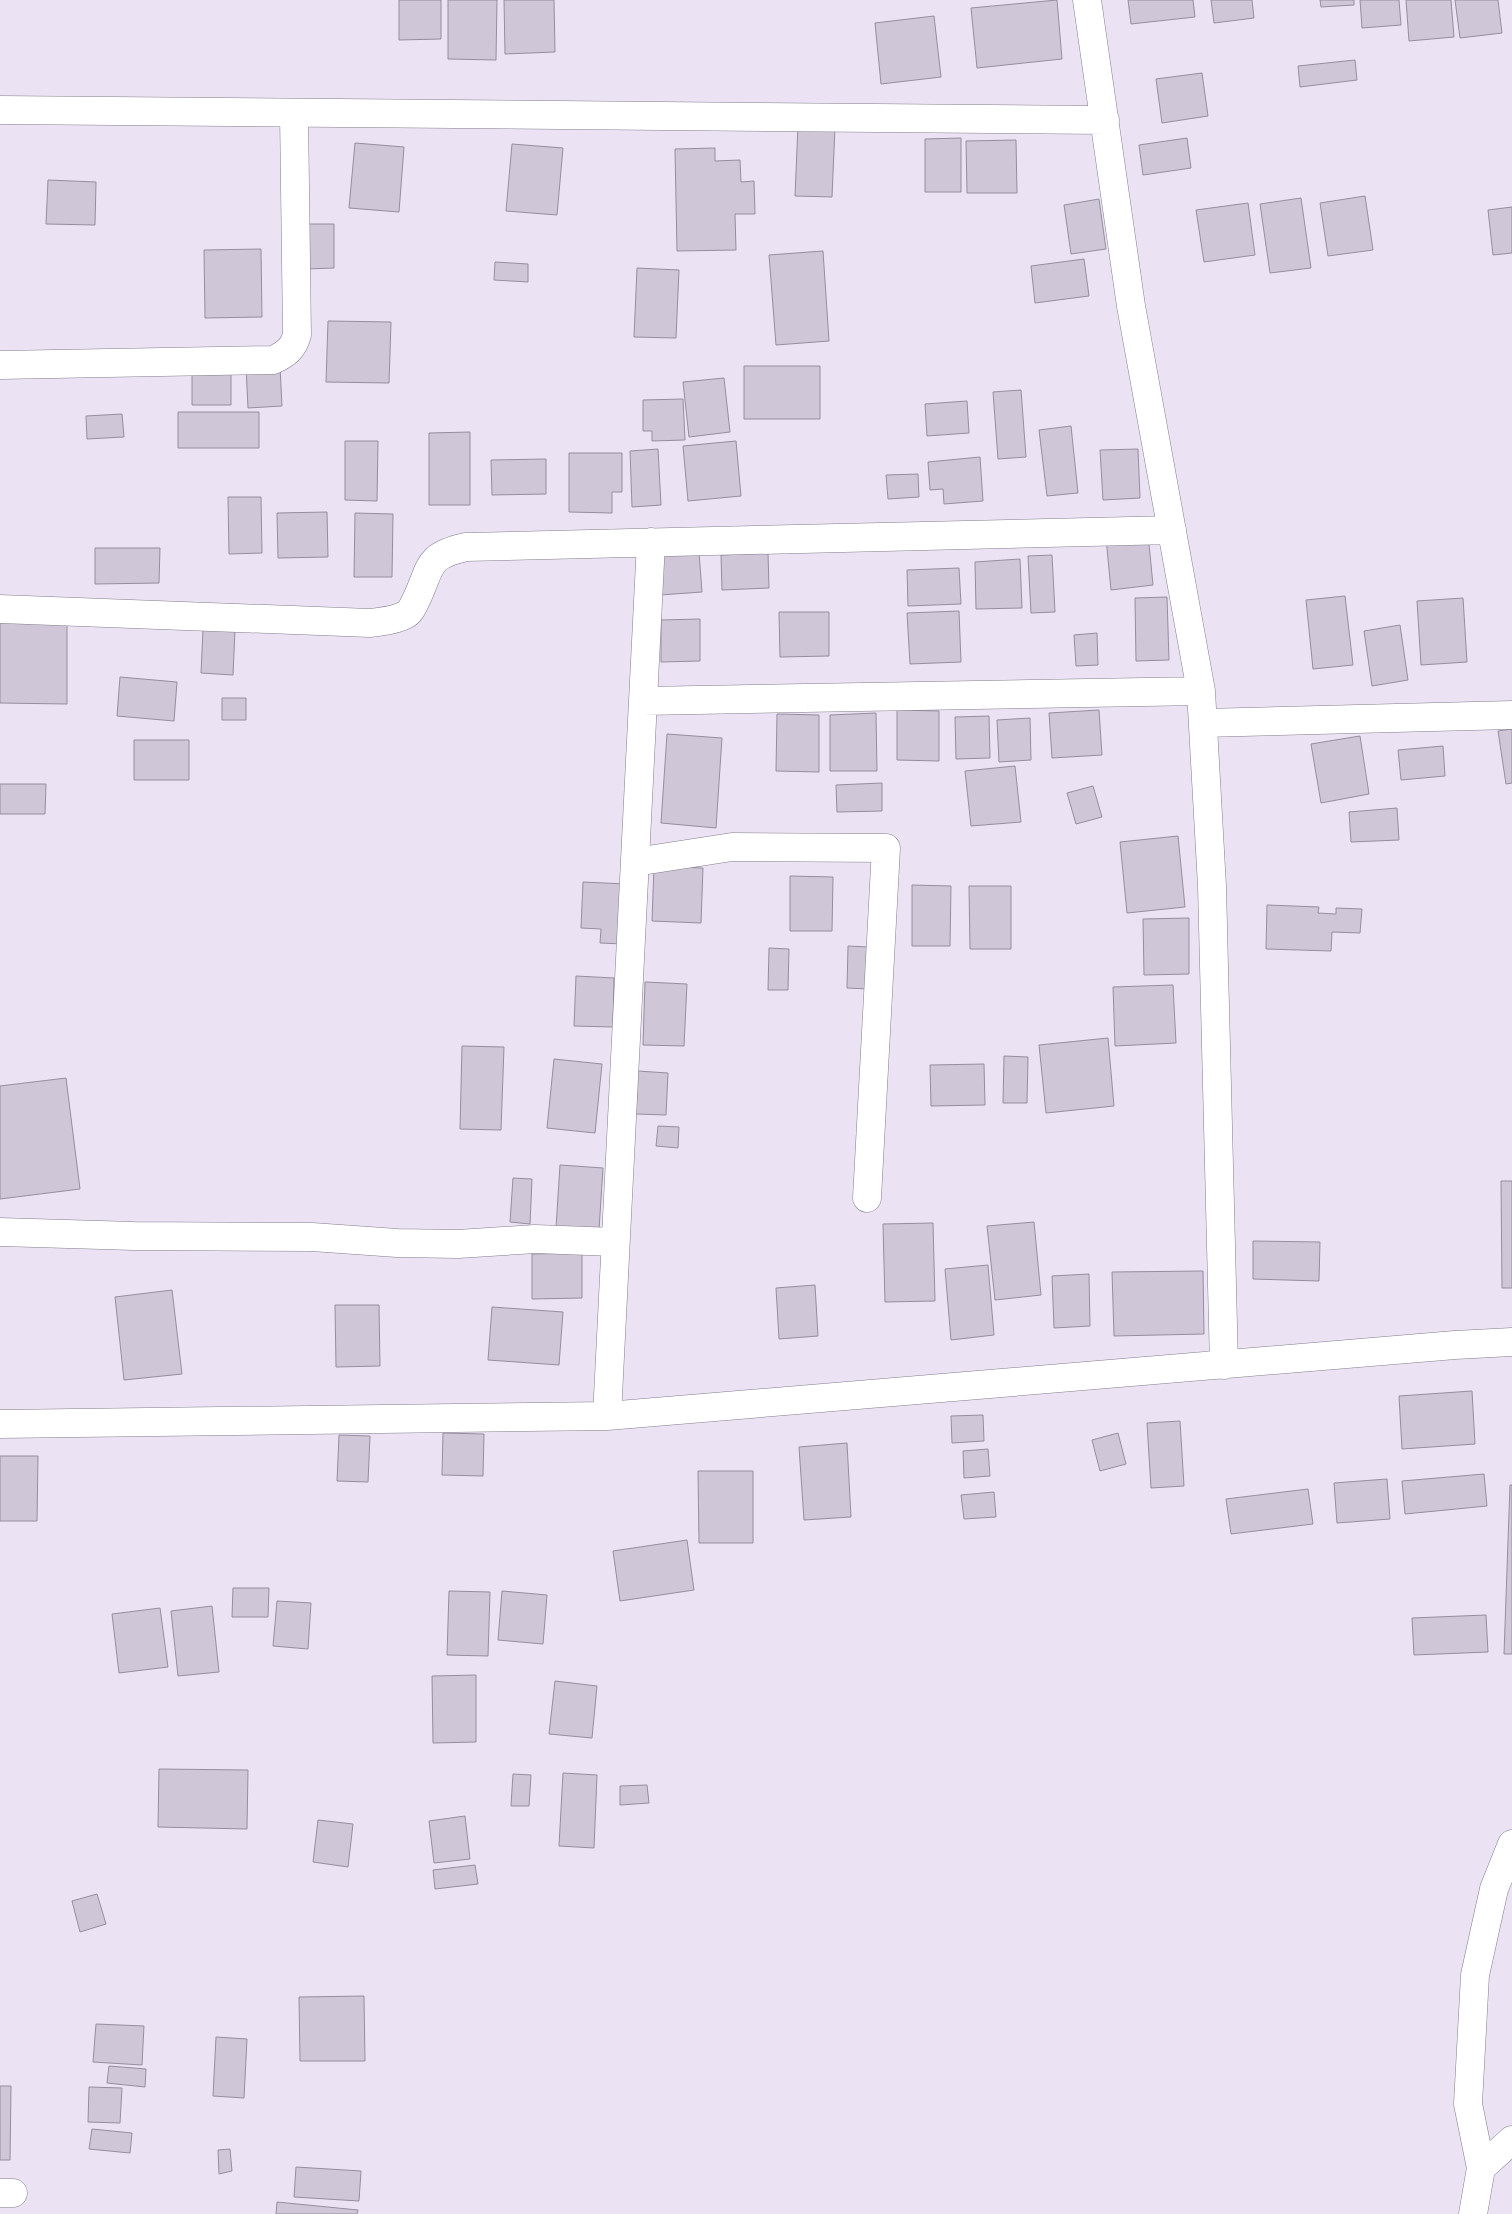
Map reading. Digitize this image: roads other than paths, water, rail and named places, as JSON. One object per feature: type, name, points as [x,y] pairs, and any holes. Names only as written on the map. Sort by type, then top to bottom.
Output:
[{"type":"street","points":[[1087,0],[1131,306],[1202,691],[1212,886],[1224,1364]]},
{"type":"street","points":[[0,110],[1105,120]]},
{"type":"street","points":[[0,365],[274,360],[287,354],[294,345],[297,335],[294,113]]},
{"type":"street","points":[[0,608],[370,623],[393,620],[411,610],[429,567],[450,551],[466,547],[1172,530]]},
{"type":"street","points":[[607,1416],[651,542]]},
{"type":"street","points":[[643,701],[1202,691]]},
{"type":"street","points":[[1203,723],[1512,715]]},
{"type":"street","points":[[635,862],[732,847],[886,848],[866,1198]]},
{"type":"street","points":[[0,1232],[134,1236],[312,1237],[440,1244],[535,1239],[615,1242]]},
{"type":"street","points":[[0,1424],[607,1416],[1224,1364],[1512,1342]]},
{"type":"street","points":[[1473,2214],[1481,2168],[1468,2104],[1475,1975],[1494,1889],[1512,1844]]},
{"type":"street","points":[[1481,2168],[1512,2140]]}]
